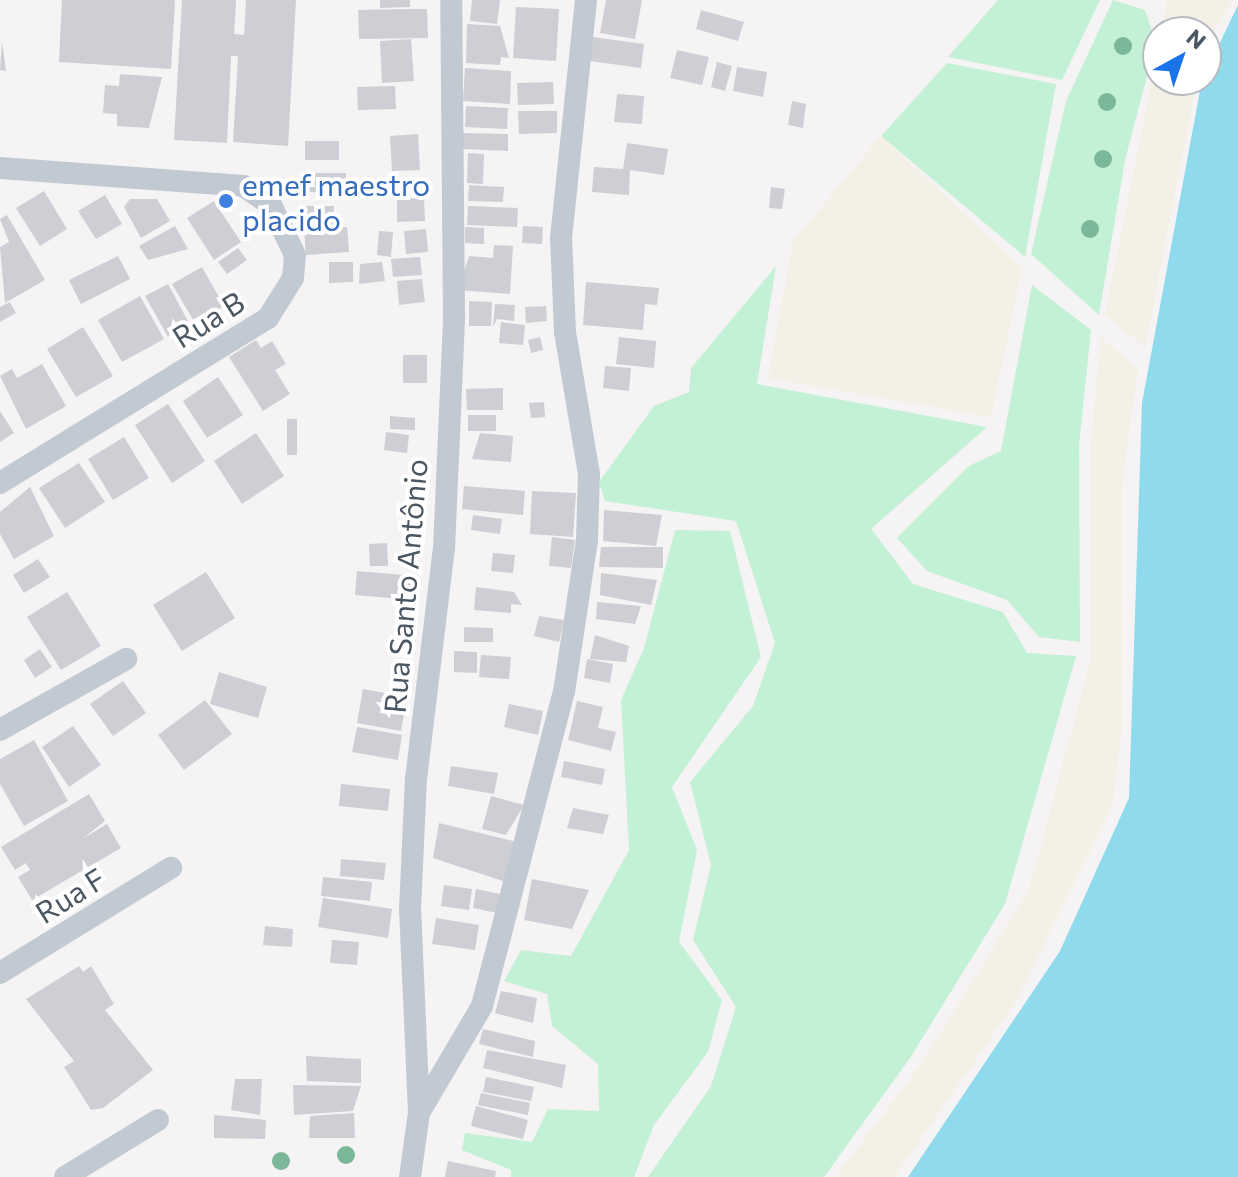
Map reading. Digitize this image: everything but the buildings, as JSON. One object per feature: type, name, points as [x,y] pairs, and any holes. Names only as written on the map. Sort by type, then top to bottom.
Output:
[{"type":"street","name":"Rua Santo Antônio","points":[[410,1177],[419,1113],[410,910],[444,533],[454,316],[451,0]]},
{"type":"street","points":[[419,1113],[482,1006],[564,692],[585,555],[589,474],[565,332],[561,238],[586,0]]},
{"type":"street","name":"Rua B","points":[[0,168],[243,186],[271,205],[295,255],[293,278],[268,318],[0,483]]},
{"type":"street","points":[[0,730],[126,659]]},
{"type":"street","name":"Rua F","points":[[0,973],[171,868]]},
{"type":"street","points":[[65,1177],[158,1120]]},
{"type":"green space","points":[[998,0],[1100,0],[1062,80],[948,57]]},
{"type":"green space","points":[[1113,0],[1145,10],[1147,16],[1142,16],[1142,95],[1125,160],[1099,315],[1031,254],[1066,101]]},
{"type":"green space","points":[[947,63],[1056,84],[1025,257],[881,136]]},
{"type":"green space","points":[[776,266],[757,384],[987,427],[871,529],[913,584],[1003,612],[1027,653],[1076,656],[1005,904],[910,1058],[824,1177],[648,1177],[711,1086],[736,1007],[693,940],[711,865],[690,782],[753,706],[775,643],[736,521],[605,501],[599,482],[654,406],[689,392],[691,368]]},
{"type":"green space","points":[[1032,285],[1091,330],[1079,445],[1080,642],[1039,637],[1007,600],[927,571],[897,538],[969,466],[1001,451]]},
{"type":"green space","points":[[675,530],[730,531],[761,657],[672,787],[697,850],[679,942],[722,1000],[708,1052],[654,1125],[634,1177],[511,1177],[511,1170],[462,1150],[465,1133],[532,1142],[548,1109],[599,1111],[598,1064],[552,1026],[547,994],[504,981],[521,950],[571,956],[629,850],[621,700],[644,648]]},
{"type":"sand","points":[[1167,0],[1233,0],[1222,18],[1164,16]]},
{"type":"sand","points":[[1149,96],[1194,96],[1145,347],[1105,315]]},
{"type":"sand","points":[[881,136],[1022,268],[991,417],[768,378],[793,242]]},
{"type":"sand","points":[[1101,338],[1138,369],[1122,483],[1122,724],[1113,804],[1014,1005],[894,1177],[836,1177],[920,1066],[1029,890],[1091,658],[1090,453]]},
{"type":"water","points":[[1238,5],[1238,1177],[908,1177],[1060,951],[1129,798],[1142,403],[1199,96],[1222,96],[1222,38]]},
{"type":"place","name":"emef maestro placido","points":[[226,201]]}]
